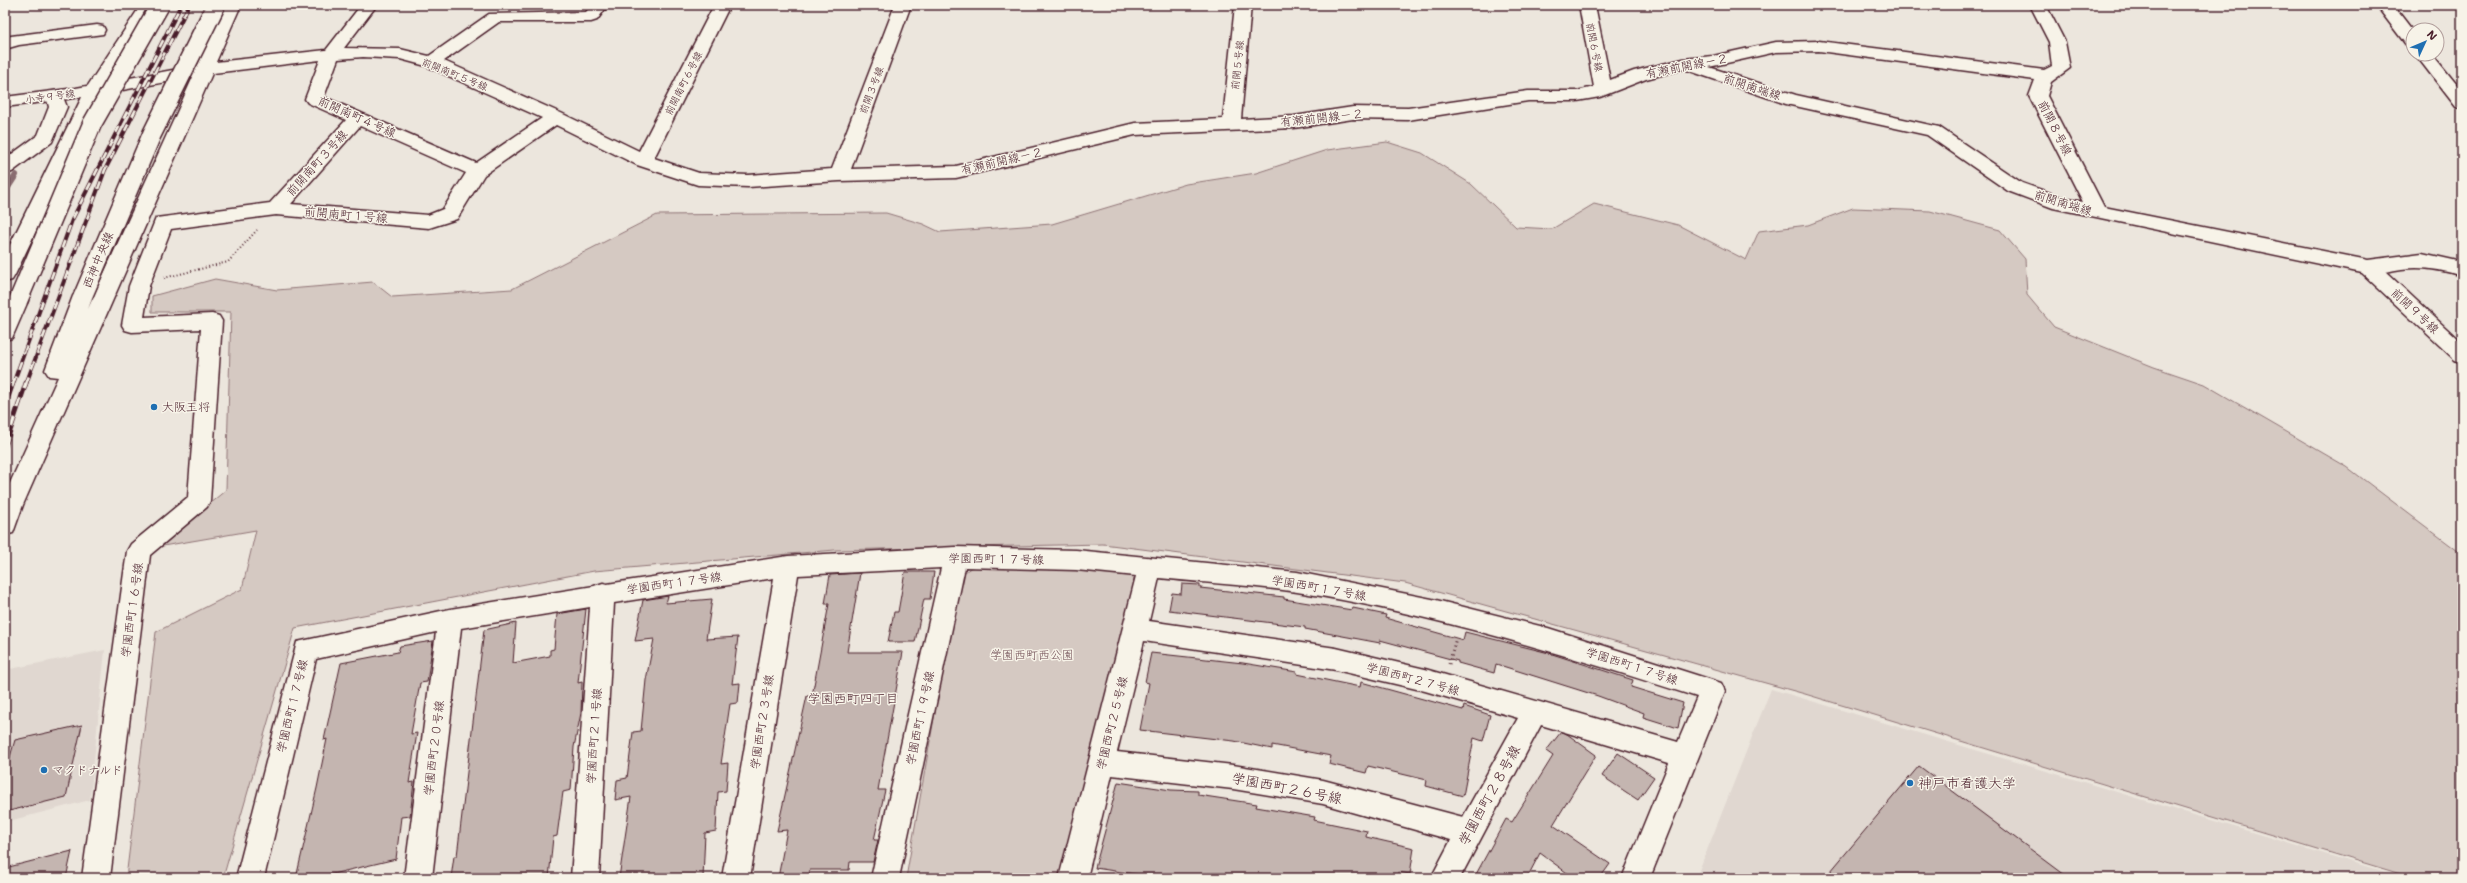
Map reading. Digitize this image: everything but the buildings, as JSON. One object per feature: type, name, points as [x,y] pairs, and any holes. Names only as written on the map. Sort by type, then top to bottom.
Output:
[{"type":"street","points":[[5,275],[94,90],[149,5]]},
{"type":"street","points":[[5,333],[92,124],[160,5]]},
{"type":"street","name":"西神中央線","points":[[5,526],[52,380],[83,296],[152,134],[216,5]]},
{"type":"street","points":[[12,504],[233,5]]},
{"type":"street","name":"前開南町４号線","points":[[369,5],[331,54],[314,99],[358,117],[477,171]]},
{"type":"street","points":[[432,62],[495,17],[592,18],[600,5]]},
{"type":"street","name":"前開南町６号線","points":[[643,161],[722,5]]},
{"type":"street","name":"前開３号線","points":[[839,175],[902,5]]},
{"type":"street","name":"前開５号線","points":[[1231,126],[1243,5]]},
{"type":"street","name":"前開６号線","points":[[1587,5],[1603,88]]},
{"type":"street","name":"前開８号線","points":[[2038,5],[2056,42],[2061,68],[2047,76],[2039,85],[2038,96],[2098,213]]},
{"type":"street","points":[[2384,5],[2405,32]]},
{"type":"street","points":[[5,44],[17,40],[97,30]]},
{"type":"street","name":"有瀬前開線－２","points":[[643,161],[698,179],[748,181],[839,175],[956,172],[1136,129],[1231,126],[1294,122],[1353,113],[1408,114],[1528,96],[1577,96],[1594,93],[1603,88],[1640,75],[1683,64],[1713,61],[1776,47],[1819,46],[2047,76]]},
{"type":"street","name":"前開南町５号線","points":[[205,69],[331,54],[363,52],[400,54],[432,62],[555,117],[643,161]]},
{"type":"street","points":[[2429,62],[2462,103]]},
{"type":"street","name":"前開南端線","points":[[1683,64],[1792,100],[1933,132],[2015,187],[2060,204],[2098,213],[2368,267],[2382,268],[2399,262],[2417,260],[2446,263],[2462,269]]},
{"type":"street","name":"小寺９号線","points":[[5,102],[94,90],[205,69]]},
{"type":"street","points":[[5,168],[46,138],[58,107],[55,96]]},
{"type":"street","name":"前開南町３号線","points":[[276,209],[358,117]]},
{"type":"street","name":"前開南町１号線","points":[[139,286],[163,223],[276,209],[429,222],[450,214],[477,171],[555,117]]},
{"type":"street","name":"前開９号線","points":[[2368,267],[2462,355]]},
{"type":"street","name":"学園西町１６号線","points":[[96,878],[139,551],[199,501],[211,336],[212,320],[132,325],[139,286]]},
{"type":"street","name":"学園西町１７号線","points":[[250,878],[306,650],[450,619],[603,593],[788,566],[955,557],[1076,560],[1297,582],[1462,616],[1548,639],[1712,691],[1636,878]]},
{"type":"street","name":"学園西町１９号線","points":[[885,878],[955,557]]},
{"type":"street","name":"学園西町２３号線","points":[[736,878],[788,566]]},
{"type":"street","name":"学園西町２５号線","points":[[1073,878],[1150,568]]},
{"type":"street","name":"学園西町２１号線","points":[[585,878],[603,593]]},
{"type":"street","name":"学園西町２０号線","points":[[418,878],[450,619]]},
{"type":"street","name":"学園西町２７号線","points":[[1135,629],[1336,659],[1443,686],[1534,713],[1632,739],[1686,756]]},
{"type":"street","name":"学園西町２８号線","points":[[1445,878],[1534,713]]},
{"type":"street","name":"学園西町２６号線","points":[[1102,762],[1233,777],[1323,792],[1469,832]]},
{"type":"path","points":[[139,286],[228,262],[276,209]]},
{"type":"path","points":[[1443,686],[1462,616]]},
{"type":"shaded area","points":[[105,650],[90,800],[5,822],[5,670]]},
{"type":"shaded area","name":"神戸市看護大学","points":[[1771,689],[2405,878],[1696,878]]},
{"type":"green space","points":[[1387,142],[1422,153],[1471,184],[1516,227],[1552,229],[1594,204],[1678,225],[1746,260],[1759,231],[1808,225],[1853,208],[1930,211],[2000,230],[2025,259],[2027,295],[2054,327],[2154,367],[2204,384],[2347,467],[2462,554],[2462,878],[2414,878],[1805,694],[1405,583],[1103,544],[835,550],[594,571],[295,628],[223,878],[126,878],[156,632],[242,589],[256,530],[157,547],[226,490],[231,312],[152,312],[152,296],[215,279],[277,290],[373,282],[392,297],[512,289],[657,215],[886,213],[923,224],[940,232],[1052,224],[1186,184],[1256,173],[1327,150]]},
{"type":"green space","name":"学園西町西公園","points":[[975,565],[1127,573],[1140,584],[1060,878],[906,878],[959,576]]},
{"type":"waterway","points":[[5,192],[16,175]]},
{"type":"railway","points":[[13,384],[72,220],[181,5]]},
{"type":"railway","points":[[26,384],[105,170],[189,5]]},
{"type":"railway","points":[[5,406],[13,383]]},
{"type":"railway","points":[[5,446],[26,383]]},
{"type":"place","name":"大阪王将","points":[[154,407]]},
{"type":"place","name":"マクドナルド","points":[[44,770]]},
{"type":"place","name":"神戸市看護大学","points":[[1910,783]]},
{"type":"district","name":"学園西町四丁目","points":[[853,698]]}]
